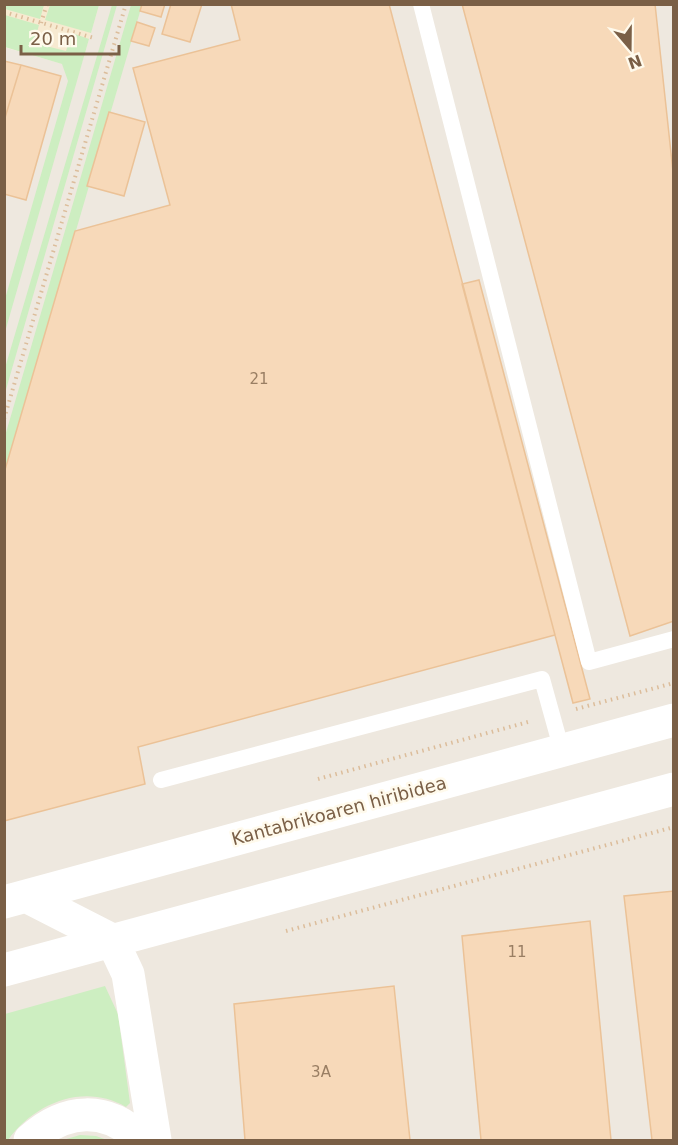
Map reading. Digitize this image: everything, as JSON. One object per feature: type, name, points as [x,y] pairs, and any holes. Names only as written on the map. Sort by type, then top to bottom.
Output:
[{"type":"main road","name":"Kantabrikoaren hiribidea","points":[[15,899],[674,720]]},
{"type":"main road","points":[[4,970],[674,789]]},
{"type":"main road","points":[[15,899],[112,940],[128,974],[154,1140]]},
{"type":"main road","points":[[30,1140],[55,1120],[92,1115],[121,1123],[141,1140]]},
{"type":"lane","points":[[421,4],[589,662],[674,639]]},
{"type":"lane","points":[[161,780],[543,678],[562,751]]},
{"type":"path","points":[[41,23],[46,4]]},
{"type":"path","points":[[4,419],[126,4]]},
{"type":"path","points":[[4,12],[94,38]]},
{"type":"path","points":[[313,781],[674,683]]},
{"type":"path","points":[[279,933],[674,827]]},
{"type":"shaded area","points":[[4,5],[99,5],[80,69],[5,47]]},
{"type":"shaded area","points":[[99,5],[673,5],[673,1140],[5,1140],[4,47],[80,69]]},
{"type":"green space","points":[[4,5],[44,5],[40,19],[5,9]]},
{"type":"green space","points":[[50,5],[99,5],[91,33],[45,20]]},
{"type":"green space","points":[[112,5],[117,5],[5,393],[5,368]]},
{"type":"green space","points":[[131,5],[142,5],[5,473],[5,436]]},
{"type":"green space","points":[[5,15],[39,25],[34,43],[66,51],[72,33],[89,39],[5,332],[5,299],[68,81],[62,64],[5,47]]},
{"type":"green space","points":[[105,986],[118,1014],[130,1103],[126,1107],[110,1100],[93,1097],[77,1097],[61,1101],[31,1116],[8,1140],[5,1140],[5,1014]]},
{"type":"green space","points":[[80,1135],[96,1136],[107,1140],[63,1140]]},
{"type":"building","points":[[142,4],[165,4],[161,17],[140,11]]},
{"type":"building","points":[[171,4],[202,4],[190,42],[162,34]]},
{"type":"building","points":[[231,4],[389,4],[555,635],[138,747],[145,784],[4,821],[4,473],[75,231],[170,205],[133,68],[240,40]]},
{"type":"building","points":[[462,4],[655,4],[674,181],[674,621],[630,636]]},
{"type":"building","points":[[137,22],[155,28],[149,46],[131,41]]},
{"type":"building","points":[[4,61],[21,65],[4,121]]},
{"type":"building","points":[[21,65],[61,76],[26,200],[4,194],[4,121]]},
{"type":"building","points":[[109,112],[145,122],[124,196],[87,186]]},
{"type":"building","points":[[479,280],[590,699],[573,703],[462,284]]},
{"type":"building","points":[[674,891],[674,1140],[652,1140],[624,896]]},
{"type":"building","points":[[590,921],[611,1140],[481,1140],[462,936]]},
{"type":"building","points":[[394,986],[410,1140],[245,1140],[234,1004]]}]
